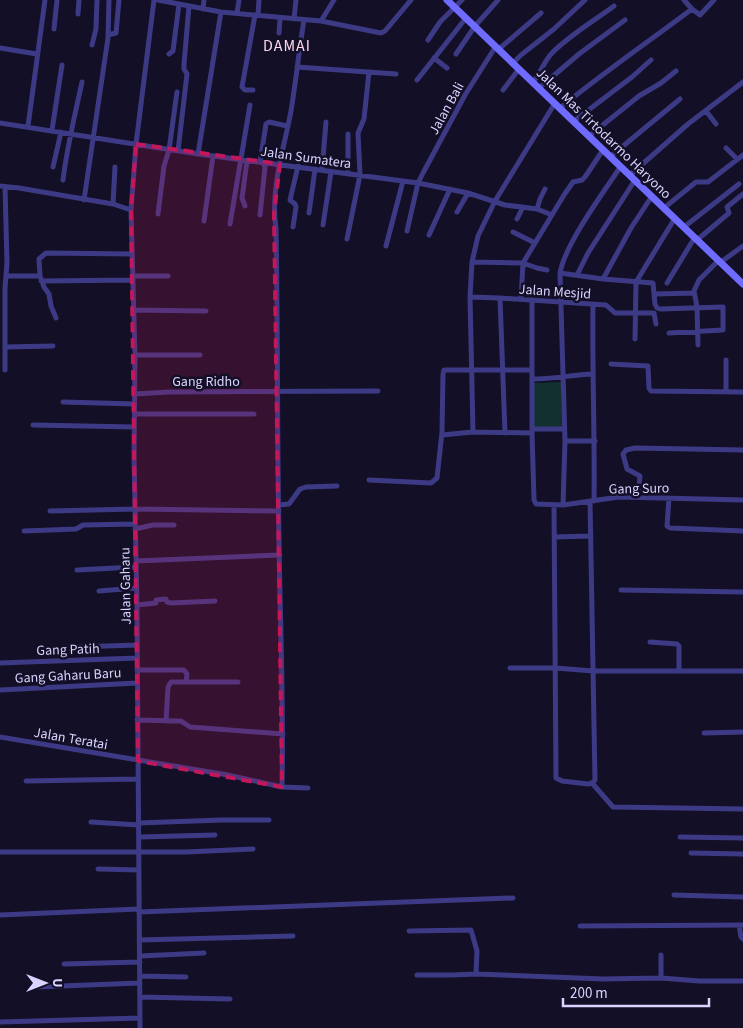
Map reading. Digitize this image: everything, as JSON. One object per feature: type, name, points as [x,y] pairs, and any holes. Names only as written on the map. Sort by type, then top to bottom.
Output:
[{"type":"street","points":[[28,126],[45,0]]},
{"type":"street","points":[[54,29],[57,0]]},
{"type":"street","points":[[78,14],[79,0]]},
{"type":"street","points":[[92,45],[96,29],[97,0]]},
{"type":"street","points":[[84,200],[108,35],[109,0]]},
{"type":"street","points":[[108,35],[116,33],[119,0]]},
{"type":"street","points":[[156,0],[221,12],[321,21],[381,32],[385,31],[411,0]]},
{"type":"street","name":"Jalan Gaharu","points":[[140,1028],[134,426],[135,356],[131,210],[136,144],[156,0]]},
{"type":"street","points":[[203,9],[204,0]]},
{"type":"street","points":[[237,12],[239,0]]},
{"type":"street","points":[[253,90],[245,90],[242,87],[259,0]]},
{"type":"street","points":[[294,19],[296,0]]},
{"type":"street","points":[[321,21],[334,0]]},
{"type":"street","name":"Jalan Mas Tirtodarmo Haryono","points":[[447,0],[743,284]]},
{"type":"street","points":[[428,40],[440,22],[462,0]]},
{"type":"street","points":[[456,54],[474,26],[498,0]]},
{"type":"street","points":[[513,63],[585,0]]},
{"type":"street","points":[[686,0],[692,9],[700,15],[714,0]]},
{"type":"street","points":[[169,54],[173,51],[179,4]]},
{"type":"street","points":[[178,151],[187,74],[184,64],[189,6]]},
{"type":"street","points":[[533,82],[550,55],[614,6]]},
{"type":"street","points":[[473,432],[470,297],[472,262],[478,236],[495,201],[557,105],[627,58],[692,9]]},
{"type":"street","points":[[198,154],[221,12]]},
{"type":"street","name":"Jalan Bali","points":[[407,231],[418,183],[465,95],[497,48],[541,13]]},
{"type":"street","points":[[97,18],[108,20]]},
{"type":"street","points":[[279,34],[280,18]]},
{"type":"street","points":[[417,80],[466,18]]},
{"type":"street","points":[[282,787],[283,734],[276,228],[274,214],[280,164],[304,20]]},
{"type":"street","points":[[539,88],[579,54],[625,20]]},
{"type":"street","points":[[0,48],[37,54]]},
{"type":"street","points":[[434,58],[447,68]]},
{"type":"street","points":[[574,121],[651,60]]},
{"type":"street","points":[[52,130],[62,65]]},
{"type":"street","points":[[297,67],[396,74]]},
{"type":"street","points":[[503,90],[519,69]]},
{"type":"street","points":[[589,136],[639,96],[661,83],[676,71]]},
{"type":"street","points":[[347,239],[360,176],[358,133],[364,119],[369,72]]},
{"type":"street","points":[[62,180],[82,82]]},
{"type":"street","points":[[577,275],[632,177],[688,124],[743,82]]},
{"type":"street","points":[[158,214],[177,92]]},
{"type":"street","points":[[611,156],[680,99]]},
{"type":"street","points":[[230,224],[250,105]]},
{"type":"street","points":[[706,111],[716,124]]},
{"type":"street","points":[[260,216],[265,167],[262,162],[266,124],[270,122],[287,126]]},
{"type":"street","points":[[322,170],[326,122]]},
{"type":"street","name":"Jalan Sumatera","points":[[0,123],[169,150],[418,183],[468,193],[505,205],[537,209],[552,215]]},
{"type":"street","points":[[53,167],[61,132]]},
{"type":"street","points":[[348,134],[348,174]]},
{"type":"street","points":[[726,148],[737,159]]},
{"type":"street","points":[[521,299],[523,264],[573,182],[582,180],[585,177],[603,150]]},
{"type":"street","points":[[664,208],[696,182],[708,182],[743,155]]},
{"type":"street","points":[[204,221],[213,156]]},
{"type":"street","points":[[245,206],[242,198],[247,160]]},
{"type":"street","points":[[293,227],[296,207],[290,200],[298,166]]},
{"type":"street","points":[[563,505],[565,441],[560,273],[562,263],[579,233],[621,166]]},
{"type":"street","points":[[113,204],[115,167]]},
{"type":"street","points":[[309,213],[315,170]]},
{"type":"street","points":[[323,225],[331,172]]},
{"type":"street","points":[[386,246],[403,181]]},
{"type":"street","points":[[684,227],[739,184]]},
{"type":"street","points":[[5,370],[2,288],[7,276],[7,263],[3,243],[2,187],[19,188],[113,204],[131,210]]},
{"type":"street","points":[[429,235],[450,189]]},
{"type":"street","points":[[537,209],[546,189]]},
{"type":"street","points":[[457,212],[468,193]]},
{"type":"street","points":[[667,283],[696,239],[729,213],[727,207],[743,194]]},
{"type":"street","points":[[603,279],[631,228],[652,196]]},
{"type":"street","points":[[517,219],[523,207]]},
{"type":"street","points":[[635,339],[636,282],[675,218]]},
{"type":"street","points":[[513,232],[535,243]]},
{"type":"street","points":[[698,345],[694,293],[700,280],[720,261],[743,246]]},
{"type":"street","points":[[56,318],[49,294],[41,278],[39,259],[46,253],[132,254]]},
{"type":"street","points":[[472,262],[523,264],[547,270]]},
{"type":"street","points":[[0,263],[7,263]]},
{"type":"street","points":[[560,273],[653,283],[657,308],[722,306],[724,308],[723,330],[669,333]]},
{"type":"street","points":[[7,276],[41,278],[168,276]]},
{"type":"street","points":[[655,294],[694,293]]},
{"type":"street","name":"Jalan Mesjid","points":[[470,297],[608,306],[616,313],[655,313],[656,324]]},
{"type":"street","points":[[500,298],[505,433]]},
{"type":"street","points":[[532,300],[532,431]]},
{"type":"street","points":[[592,783],[595,780],[590,536],[595,441],[592,374],[593,305]]},
{"type":"street","points":[[134,310],[206,311]]},
{"type":"street","points":[[5,347],[54,346]]},
{"type":"street","points":[[135,356],[200,355]]},
{"type":"street","points":[[726,360],[726,392]]},
{"type":"street","points":[[611,364],[648,366],[649,388],[653,391],[743,392]]},
{"type":"street","points":[[369,480],[419,482],[434,481],[437,478],[442,434],[444,370],[532,370]]},
{"type":"street","points":[[532,379],[592,374]]},
{"type":"street","name":"Gang Ridho","points":[[135,394],[170,392],[378,391]]},
{"type":"street","points":[[63,402],[135,404]]},
{"type":"street","points":[[135,414],[254,414]]},
{"type":"street","points":[[33,425],[134,426]]},
{"type":"street","points":[[442,434],[473,432],[505,433],[564,429]]},
{"type":"street","name":"Gang Suro","points":[[532,431],[534,500],[536,504],[563,505],[618,497],[743,500]]},
{"type":"street","points":[[565,441],[595,441]]},
{"type":"street","points":[[638,497],[640,476],[627,469],[622,454],[626,450],[635,448],[743,450]]},
{"type":"street","points":[[50,511],[279,508],[289,504],[298,491],[306,487],[337,486]]},
{"type":"street","points":[[669,498],[667,526],[670,528],[743,531]]},
{"type":"street","points":[[554,505],[556,778],[562,782],[592,783]]},
{"type":"street","points":[[24,531],[76,529],[82,525],[174,525]]},
{"type":"street","points":[[554,537],[590,536]]},
{"type":"street","points":[[77,570],[136,564],[280,555]]},
{"type":"street","points":[[99,591],[136,588]]},
{"type":"street","points":[[621,590],[743,592]]},
{"type":"street","points":[[137,605],[156,603],[156,600],[161,599],[166,599],[167,602],[171,603],[215,601]]},
{"type":"street","points":[[650,642],[677,644],[679,646],[679,671]]},
{"type":"street","points":[[75,647],[137,645]]},
{"type":"street","name":"Gang Patih","points":[[0,663],[137,658]]},
{"type":"street","points":[[510,668],[743,671]]},
{"type":"street","points":[[137,670],[184,670],[186,672],[186,682]]},
{"type":"street","points":[[166,721],[169,684],[171,682],[238,682]]},
{"type":"street","name":"Gang Gaharu Baru","points":[[0,690],[137,683]]},
{"type":"street","points":[[137,720],[181,721],[190,727],[283,734]]},
{"type":"street","points":[[704,732],[743,732]]},
{"type":"street","name":"Jalan Teratai","points":[[0,737],[282,787],[308,788]]},
{"type":"street","points":[[26,781],[138,779]]},
{"type":"street","points":[[592,783],[613,807],[618,808],[743,810]]},
{"type":"street","points":[[91,822],[138,824],[269,820]]},
{"type":"street","points":[[138,837],[215,835]]},
{"type":"street","points":[[680,838],[743,838]]},
{"type":"street","points":[[0,852],[139,852],[253,849]]},
{"type":"street","points":[[691,853],[743,854]]},
{"type":"street","points":[[98,869],[139,870]]},
{"type":"street","points":[[674,895],[743,897]]},
{"type":"street","points":[[0,915],[513,898]]},
{"type":"street","points":[[580,926],[741,925],[741,937],[743,939]]},
{"type":"street","points":[[409,932],[472,930],[477,951],[476,974]]},
{"type":"street","points":[[140,940],[293,936]]},
{"type":"street","points":[[140,956],[204,953]]},
{"type":"street","points":[[661,978],[662,955]]},
{"type":"street","points":[[64,964],[140,962]]},
{"type":"street","points":[[417,975],[452,976],[476,974],[602,979],[661,978],[699,981],[743,981]]},
{"type":"street","points":[[140,976],[186,977]]},
{"type":"street","points":[[35,987],[140,983]]},
{"type":"street","points":[[140,997],[230,999]]},
{"type":"street","points":[[0,1022],[140,1018]]},
{"type":"highlighted area","points":[[136,144],[280,164],[274,214],[282,787],[138,761],[131,210]]},
{"type":"green space","points":[[561,382],[562,427],[533,427],[532,383]]},
{"type":"district","name":"DAMAI","points":[[287,45]]}]
